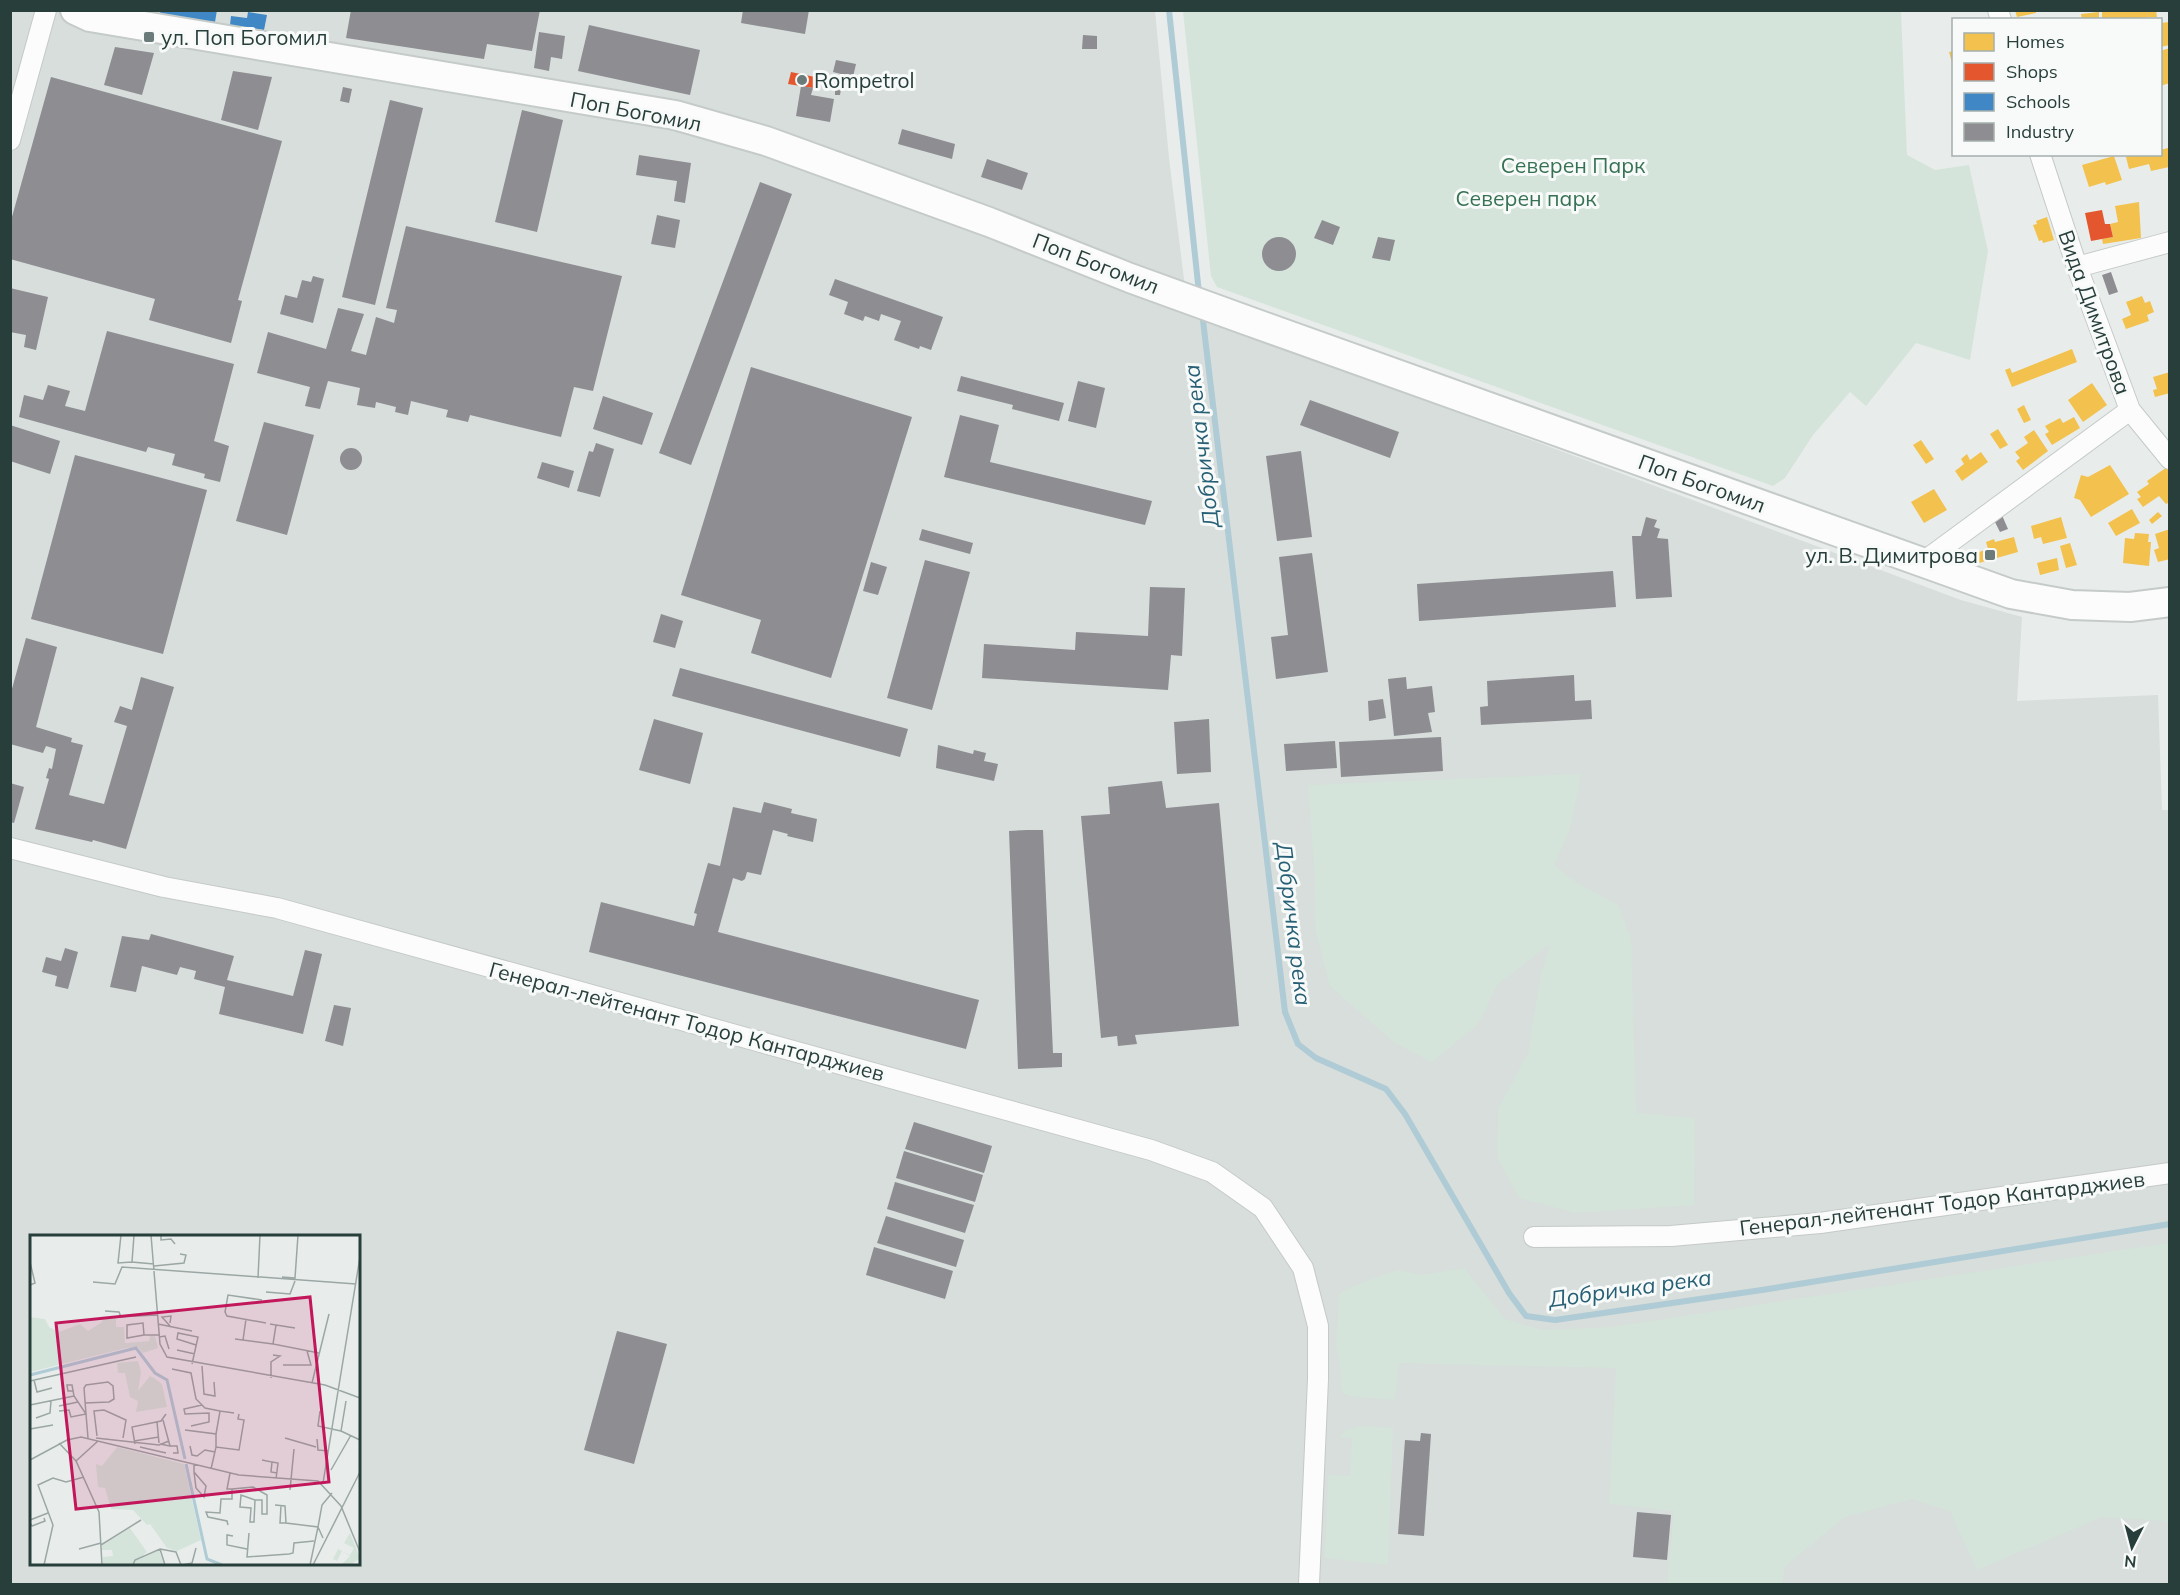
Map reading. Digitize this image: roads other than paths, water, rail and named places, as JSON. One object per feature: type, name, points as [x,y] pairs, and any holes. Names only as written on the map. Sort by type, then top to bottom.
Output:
[{"type":"street","points":[[10,140],[46,10]]},
{"type":"street","name":"Поп Богомил","points":[[75,10],[90,17],[675,115],[766,141],[989,222],[1130,278],[2011,594],[2072,605],[2130,608],[2169,602]]},
{"type":"street","name":"Вида Димитрова","points":[[2041,156],[2130,410],[2169,459]]},
{"type":"street","points":[[2078,267],[2169,242]]},
{"type":"street","points":[[1923,562],[2130,410]]},
{"type":"street","name":"Генерал-лейтенант Тодор Кантарджиев","points":[[10,848],[164,886],[277,908],[1151,1150],[1212,1172],[1263,1208],[1303,1269],[1318,1326],[1310,1584]]},
{"type":"street","name":"Генерал-лейтенант Тодор Кантарджиев","points":[[1534,1237],[1671,1236],[1820,1223],[2169,1173]]},
{"type":"waterway","name":"Добричка река","points":[[1169,10],[1199,293]]},
{"type":"waterway","name":"Добричка река","points":[[1202,312],[1285,1012],[1298,1044],[1316,1058],[1386,1089],[1405,1114],[1509,1293],[1526,1316],[1555,1320],[1762,1290],[2170,1224]]},
{"type":"place","name":"ул. Поп Богомил","points":[[149,37]]},
{"type":"place","name":"Rompetrol","points":[[802,80]]},
{"type":"place","name":"ул. В. Димитрова","points":[[1990,555]]},
{"type":"park label","name":"Северен Парк","points":[[1573,165]]},
{"type":"park label","name":"Северен парк","points":[[1526,198]]}]
